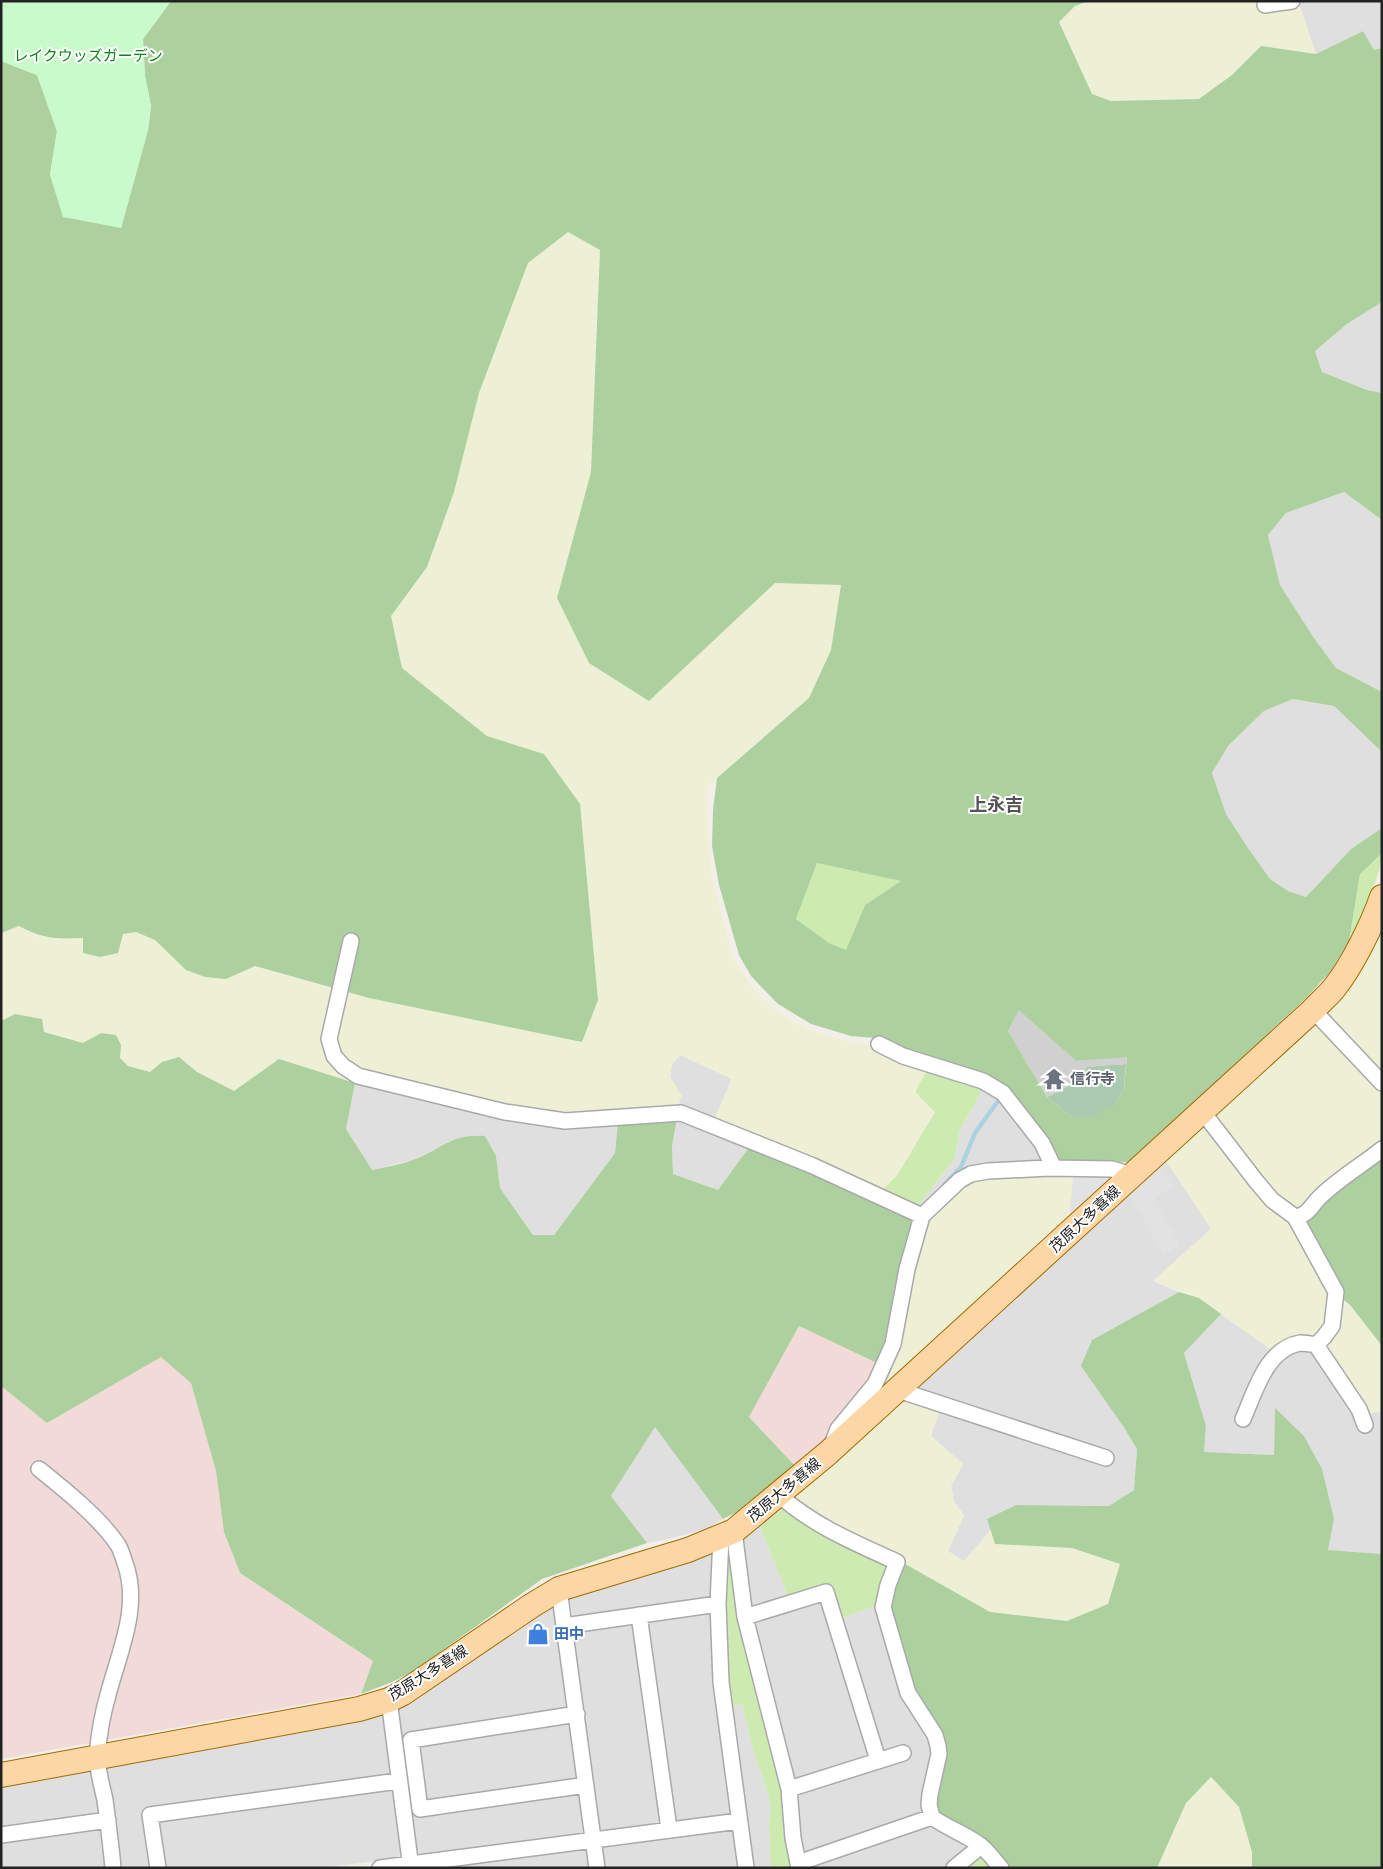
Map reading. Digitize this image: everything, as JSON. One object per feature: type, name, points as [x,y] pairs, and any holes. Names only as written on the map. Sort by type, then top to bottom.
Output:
[{"type":"main road","name":"茂原大多喜線","points":[[1,1776],[359,1709],[388,1700],[403,1693],[530,1606],[560,1589],[688,1550],[727,1534],[780,1495],[828,1453],[1313,1010],[1335,987],[1380,908]]},
{"type":"street","points":[[1265,5],[1292,1]]},
{"type":"street","points":[[351,940],[329,1038],[334,1056],[343,1066],[358,1076],[505,1112],[565,1121],[681,1113],[811,1165],[922,1216]]},
{"type":"street","points":[[1313,1010],[1382,1083]]},
{"type":"street","points":[[879,1044],[903,1056],[983,1082],[1003,1093],[1042,1143],[1054,1168]]},
{"type":"street","points":[[1202,1112],[1272,1200],[1295,1218],[1336,1292],[1332,1326],[1316,1345]]},
{"type":"street","points":[[1295,1218],[1302,1216],[1319,1197],[1344,1175],[1382,1149]]},
{"type":"street","points":[[828,1453],[838,1429],[875,1384],[893,1344],[908,1269],[922,1216],[960,1180],[971,1174],[988,1171],[1054,1168],[1112,1170],[1132,1175]]},
{"type":"street","points":[[1243,1419],[1264,1372],[1277,1354],[1290,1346],[1302,1343],[1316,1345],[1359,1409],[1365,1425]]},
{"type":"street","points":[[898,1390],[1106,1458]]},
{"type":"street","points":[[39,1469],[60,1486],[119,1546],[131,1588],[131,1604],[126,1635],[107,1698],[97,1758],[108,1820],[113,1868]]},
{"type":"street","points":[[780,1495],[792,1506],[830,1532],[896,1562],[883,1607],[908,1693],[935,1736],[940,1754],[930,1794],[929,1805],[932,1817],[981,1846],[1001,1868]]},
{"type":"street","points":[[727,1534],[744,1617],[789,1789],[793,1838],[799,1865],[932,1817]]},
{"type":"street","points":[[727,1534],[718,1604],[721,1682],[738,1821],[746,1868]]},
{"type":"street","points":[[560,1589],[597,1868]]},
{"type":"street","points":[[744,1617],[826,1592],[878,1760]]},
{"type":"street","points":[[564,1626],[718,1604]]},
{"type":"street","points":[[639,1615],[669,1829]]},
{"type":"street","points":[[388,1700],[411,1866]]},
{"type":"street","points":[[577,1714],[411,1740],[420,1809],[586,1785]]},
{"type":"street","points":[[789,1789],[903,1753]]},
{"type":"street","points":[[158,1868],[150,1815],[398,1781]]},
{"type":"street","points":[[1,1835],[108,1820]]},
{"type":"street","points":[[380,1868],[411,1866],[593,1839],[738,1821]]},
{"type":"street","points":[[954,1868],[981,1846]]},
{"type":"shaded area","points":[[1263,1],[1382,1],[1382,48],[1374,50],[1363,31],[1316,54],[1299,4]]},
{"type":"shaded area","points":[[1382,302],[1382,393],[1367,390],[1322,372],[1315,351],[1347,324]]},
{"type":"shaded area","points":[[1344,492],[1382,520],[1382,692],[1336,668],[1314,638],[1280,585],[1268,535],[1286,513]]},
{"type":"shaded area","points":[[1293,699],[1334,706],[1382,752],[1382,828],[1351,849],[1306,897],[1288,891],[1270,879],[1226,814],[1212,773],[1228,746],[1264,711]]},
{"type":"shaded area","points":[[1019,1009],[1076,1061],[1127,1056],[1126,1064],[1087,1067],[1071,1085],[1047,1097],[1008,1031]]},
{"type":"shaded area","points":[[680,1055],[732,1079],[713,1122],[680,1109],[678,1090],[670,1078],[672,1064]]},
{"type":"shaded area","points":[[355,1083],[505,1116],[618,1122],[615,1153],[554,1235],[533,1235],[500,1188],[496,1156],[450,1141],[413,1160],[371,1170],[346,1129]]},
{"type":"shaded area","points":[[985,1085],[1002,1095],[1050,1164],[918,1206],[955,1158],[959,1132]]},
{"type":"shaded area","points":[[677,1118],[750,1146],[718,1190],[673,1174],[672,1146]]},
{"type":"shaded area","points":[[1164,1157],[1211,1229],[1153,1281],[1179,1292],[1092,1340],[1123,1426],[1137,1449],[1134,1490],[1109,1506],[1016,1505],[987,1519],[991,1530],[963,1562],[948,1551],[964,1515],[954,1502],[951,1485],[963,1464],[931,1436],[902,1397]]},
{"type":"shaded area","points":[[1162,1167],[1173,1187],[1154,1199],[1180,1245],[1163,1255],[1129,1194]]},
{"type":"shaded area","points":[[1074,1171],[1105,1172],[1113,1178],[1069,1217]]},
{"type":"shaded area","points":[[1221,1314],[1273,1351],[1323,1345],[1370,1414],[1382,1411],[1382,1554],[1328,1550],[1334,1519],[1275,1409],[1274,1455],[1204,1452],[1206,1426],[1184,1353]]},
{"type":"shaded area","points":[[799,1326],[879,1364],[867,1386],[824,1443],[796,1467],[749,1417]]},
{"type":"shaded area","points":[[161,1356],[191,1383],[216,1471],[224,1532],[240,1573],[373,1661],[361,1694],[1,1759],[1,1386],[47,1423]]},
{"type":"shaded area","points":[[655,1426],[723,1519],[706,1529],[647,1543],[611,1496]]},
{"type":"shaded area","points":[[760,1526],[789,1599],[754,1609],[748,1607],[740,1547],[743,1537]]},
{"type":"shaded area","points":[[710,1552],[715,1555],[716,1595],[710,1602],[578,1620],[573,1615],[570,1600],[574,1595]]},
{"type":"shaded area","points":[[815,1598],[827,1605],[871,1753],[867,1760],[798,1781],[794,1779],[752,1622]]},
{"type":"shaded area","points":[[557,1602],[573,1707],[566,1713],[400,1737],[396,1712],[403,1701]]},
{"type":"shaded area","points":[[880,1604],[933,1741],[926,1812],[805,1857],[801,1852],[796,1794],[885,1755],[878,1751],[840,1619]]},
{"type":"shaded area","points":[[710,1608],[717,1616],[734,1811],[726,1819],[676,1825],[671,1819],[644,1625],[650,1618]]},
{"type":"shaded area","points":[[632,1620],[664,1820],[658,1828],[606,1834],[599,1828],[572,1635],[579,1627]]},
{"type":"shaded area","points":[[742,1704],[754,1754],[771,1807],[769,1826],[771,1868],[750,1868],[728,1706]]},
{"type":"shaded area","points":[[378,1711],[385,1716],[393,1776],[146,1812],[155,1868],[121,1868],[107,1769],[112,1762]]},
{"type":"shaded area","points":[[567,1719],[575,1725],[582,1777],[575,1784],[429,1805],[423,1799],[416,1747],[420,1741]]},
{"type":"shaded area","points":[[89,1766],[96,1772],[103,1817],[1,1830],[1,1782]]},
{"type":"shaded area","points":[[395,1787],[403,1851],[398,1858],[322,1868],[161,1868],[155,1825],[161,1818]]},
{"type":"shaded area","points":[[578,1791],[584,1796],[588,1826],[582,1835],[422,1855],[415,1850],[410,1815]]},
{"type":"shaded area","points":[[98,1824],[105,1831],[110,1868],[1,1868],[1,1837]]},
{"type":"shaded area","points":[[925,1824],[939,1827],[971,1843],[969,1850],[947,1868],[805,1868]]},
{"type":"shaded area","points":[[729,1826],[737,1833],[741,1862],[737,1868],[601,1868],[597,1848],[603,1841]]},
{"type":"shaded area","points":[[584,1844],[590,1850],[593,1868],[422,1868]]},
{"type":"green space","name":"レイクウッズガーデン","points":[[1,1],[171,1],[143,39],[145,76],[151,106],[148,130],[121,228],[63,217],[50,175],[57,131],[37,75],[1,61]]},
{"type":"green space","points":[[171,1],[1089,1],[1075,6],[1059,22],[1092,94],[1111,101],[1199,99],[1232,75],[1261,46],[1316,54],[1363,31],[1374,50],[1382,48],[1382,302],[1347,324],[1315,351],[1322,372],[1367,390],[1382,393],[1382,520],[1344,492],[1286,513],[1268,535],[1280,585],[1314,638],[1336,668],[1382,692],[1382,752],[1334,706],[1293,699],[1264,711],[1228,746],[1212,773],[1226,814],[1270,879],[1288,891],[1306,897],[1351,849],[1382,828],[1382,853],[1360,874],[1349,941],[1330,972],[1304,1000],[1129,1162],[1056,1165],[1006,1091],[923,1062],[875,1038],[851,1036],[811,1024],[778,1004],[751,976],[739,955],[719,885],[712,846],[713,810],[717,778],[809,698],[831,650],[841,585],[775,583],[649,701],[589,663],[557,598],[591,472],[600,250],[568,232],[528,263],[479,393],[454,492],[427,567],[391,616],[402,668],[487,736],[544,754],[580,804],[598,1000],[582,1042],[369,998],[255,966],[226,979],[205,977],[186,970],[155,940],[136,932],[123,934],[118,953],[100,957],[83,953],[83,938],[50,937],[35,934],[19,926],[1,933],[1,61],[37,75],[57,131],[50,175],[121,228],[148,130],[151,106],[145,76],[143,39]],"holes":[[[817,863],[901,881],[865,905],[846,950],[829,943],[796,919]],[[1019,1010],[1076,1061],[1127,1057],[1124,1089],[1116,1103],[1073,1118],[1047,1097],[1008,1031]]]},
{"type":"green space","points":[[1089,1],[1263,1],[1267,10],[1299,4],[1316,54],[1261,46],[1232,75],[1199,99],[1111,101],[1092,94],[1059,22],[1075,6]]},
{"type":"green space","points":[[567,232],[600,250],[591,472],[557,598],[649,700],[775,583],[842,585],[831,651],[809,698],[708,786],[709,856],[713,882],[732,956],[752,987],[769,1005],[785,1017],[807,1029],[843,1040],[872,1045],[928,1068],[925,1076],[917,1085],[935,1112],[898,1174],[880,1193],[713,1122],[732,1079],[681,1055],[672,1064],[670,1077],[682,1096],[678,1104],[680,1109],[565,1118],[360,1073],[347,1065],[334,1042],[343,992],[582,1042],[544,755],[487,736],[402,668],[391,616],[427,567],[454,492],[479,393],[528,263]]},
{"type":"green space","points":[[1382,853],[1374,885],[1349,941],[1360,874]]},
{"type":"green space","points":[[817,863],[902,881],[865,905],[846,951],[829,943],[796,919]]},
{"type":"green space","points":[[1382,922],[1382,1080],[1322,1012]]},
{"type":"green space","points":[[19,926],[36,936],[60,939],[136,932],[155,940],[186,970],[205,977],[226,978],[255,966],[334,990],[333,1062],[355,1083],[279,1059],[234,1091],[197,1072],[179,1057],[162,1062],[151,1072],[128,1066],[120,1058],[121,1045],[101,1033],[84,1043],[44,1032],[15,1014],[1,1021],[1,933]]},
{"type":"green space","points":[[15,1014],[42,1019],[44,1032],[83,1043],[101,1033],[116,1035],[121,1045],[120,1058],[128,1066],[150,1072],[162,1062],[179,1057],[197,1072],[234,1091],[279,1059],[355,1083],[346,1129],[372,1170],[413,1160],[463,1137],[485,1136],[496,1156],[500,1188],[533,1235],[554,1235],[615,1153],[618,1122],[677,1118],[672,1146],[673,1174],[718,1190],[750,1146],[909,1215],[915,1226],[895,1315],[879,1364],[799,1326],[749,1417],[796,1467],[753,1504],[723,1519],[655,1427],[611,1496],[647,1543],[542,1579],[412,1672],[361,1694],[373,1661],[240,1573],[224,1532],[216,1471],[191,1383],[161,1357],[47,1423],[1,1386],[1,1021]]},
{"type":"green space","points":[[1313,1019],[1382,1086],[1382,1146],[1301,1215],[1270,1191],[1211,1113]]},
{"type":"green space","points":[[1126,1064],[1124,1089],[1116,1103],[1094,1117],[1073,1118],[1047,1097],[1071,1085],[1087,1067]]},
{"type":"green space","points":[[928,1068],[985,1085],[959,1132],[955,1158],[918,1206],[910,1207],[880,1193],[898,1174],[935,1112],[916,1093]]},
{"type":"green space","points":[[1205,1118],[1295,1222],[1329,1288],[1328,1323],[1313,1340],[1273,1351],[1199,1298],[1153,1281],[1211,1229],[1164,1157]]},
{"type":"green space","points":[[1382,1151],[1382,1346],[1351,1306],[1329,1288],[1295,1222]]},
{"type":"green space","points":[[1074,1171],[1069,1217],[861,1407],[923,1229],[937,1209],[974,1177]]},
{"type":"green space","points":[[1179,1292],[1199,1298],[1221,1314],[1184,1353],[1206,1426],[1204,1452],[1274,1455],[1275,1408],[1304,1436],[1322,1469],[1334,1519],[1328,1550],[1382,1554],[1382,1868],[1252,1868],[1252,1852],[1239,1807],[1211,1777],[1186,1803],[1157,1868],[1006,1868],[936,1812],[933,1800],[943,1749],[914,1696],[887,1608],[900,1561],[990,1612],[1067,1621],[1108,1604],[1120,1564],[1072,1548],[995,1544],[987,1519],[1016,1505],[1109,1506],[1134,1490],[1137,1449],[1081,1366],[1092,1340]]},
{"type":"green space","points":[[1342,1306],[1351,1306],[1382,1346],[1382,1411],[1370,1414],[1323,1352],[1323,1345]]},
{"type":"green space","points":[[902,1397],[940,1410],[931,1436],[963,1464],[951,1486],[954,1502],[964,1515],[948,1551],[964,1561],[991,1530],[995,1544],[1072,1548],[1121,1564],[1108,1604],[1067,1621],[990,1612],[798,1506],[793,1500]]},
{"type":"green space","points":[[787,1506],[890,1563],[880,1604],[840,1619],[829,1588],[789,1599],[760,1526]]},
{"type":"green space","points":[[728,1548],[742,1637],[784,1789],[792,1868],[771,1868],[769,1826],[771,1807],[765,1784],[754,1754],[742,1704],[728,1706],[723,1550]]},
{"type":"green space","points":[[1211,1777],[1239,1807],[1252,1852],[1252,1868],[1157,1868],[1186,1803]]},
{"type":"green space","points":[[977,1855],[985,1855],[997,1868],[961,1868]]},
{"type":"waterway","points":[[944,1185],[961,1167],[975,1133],[1001,1097]]},
{"type":"place","name":"信行寺","points":[[1054,1079]]},
{"type":"place","name":"田中","points":[[538,1634]]},
{"type":"district","name":"上永吉","points":[[996,805]]}]
